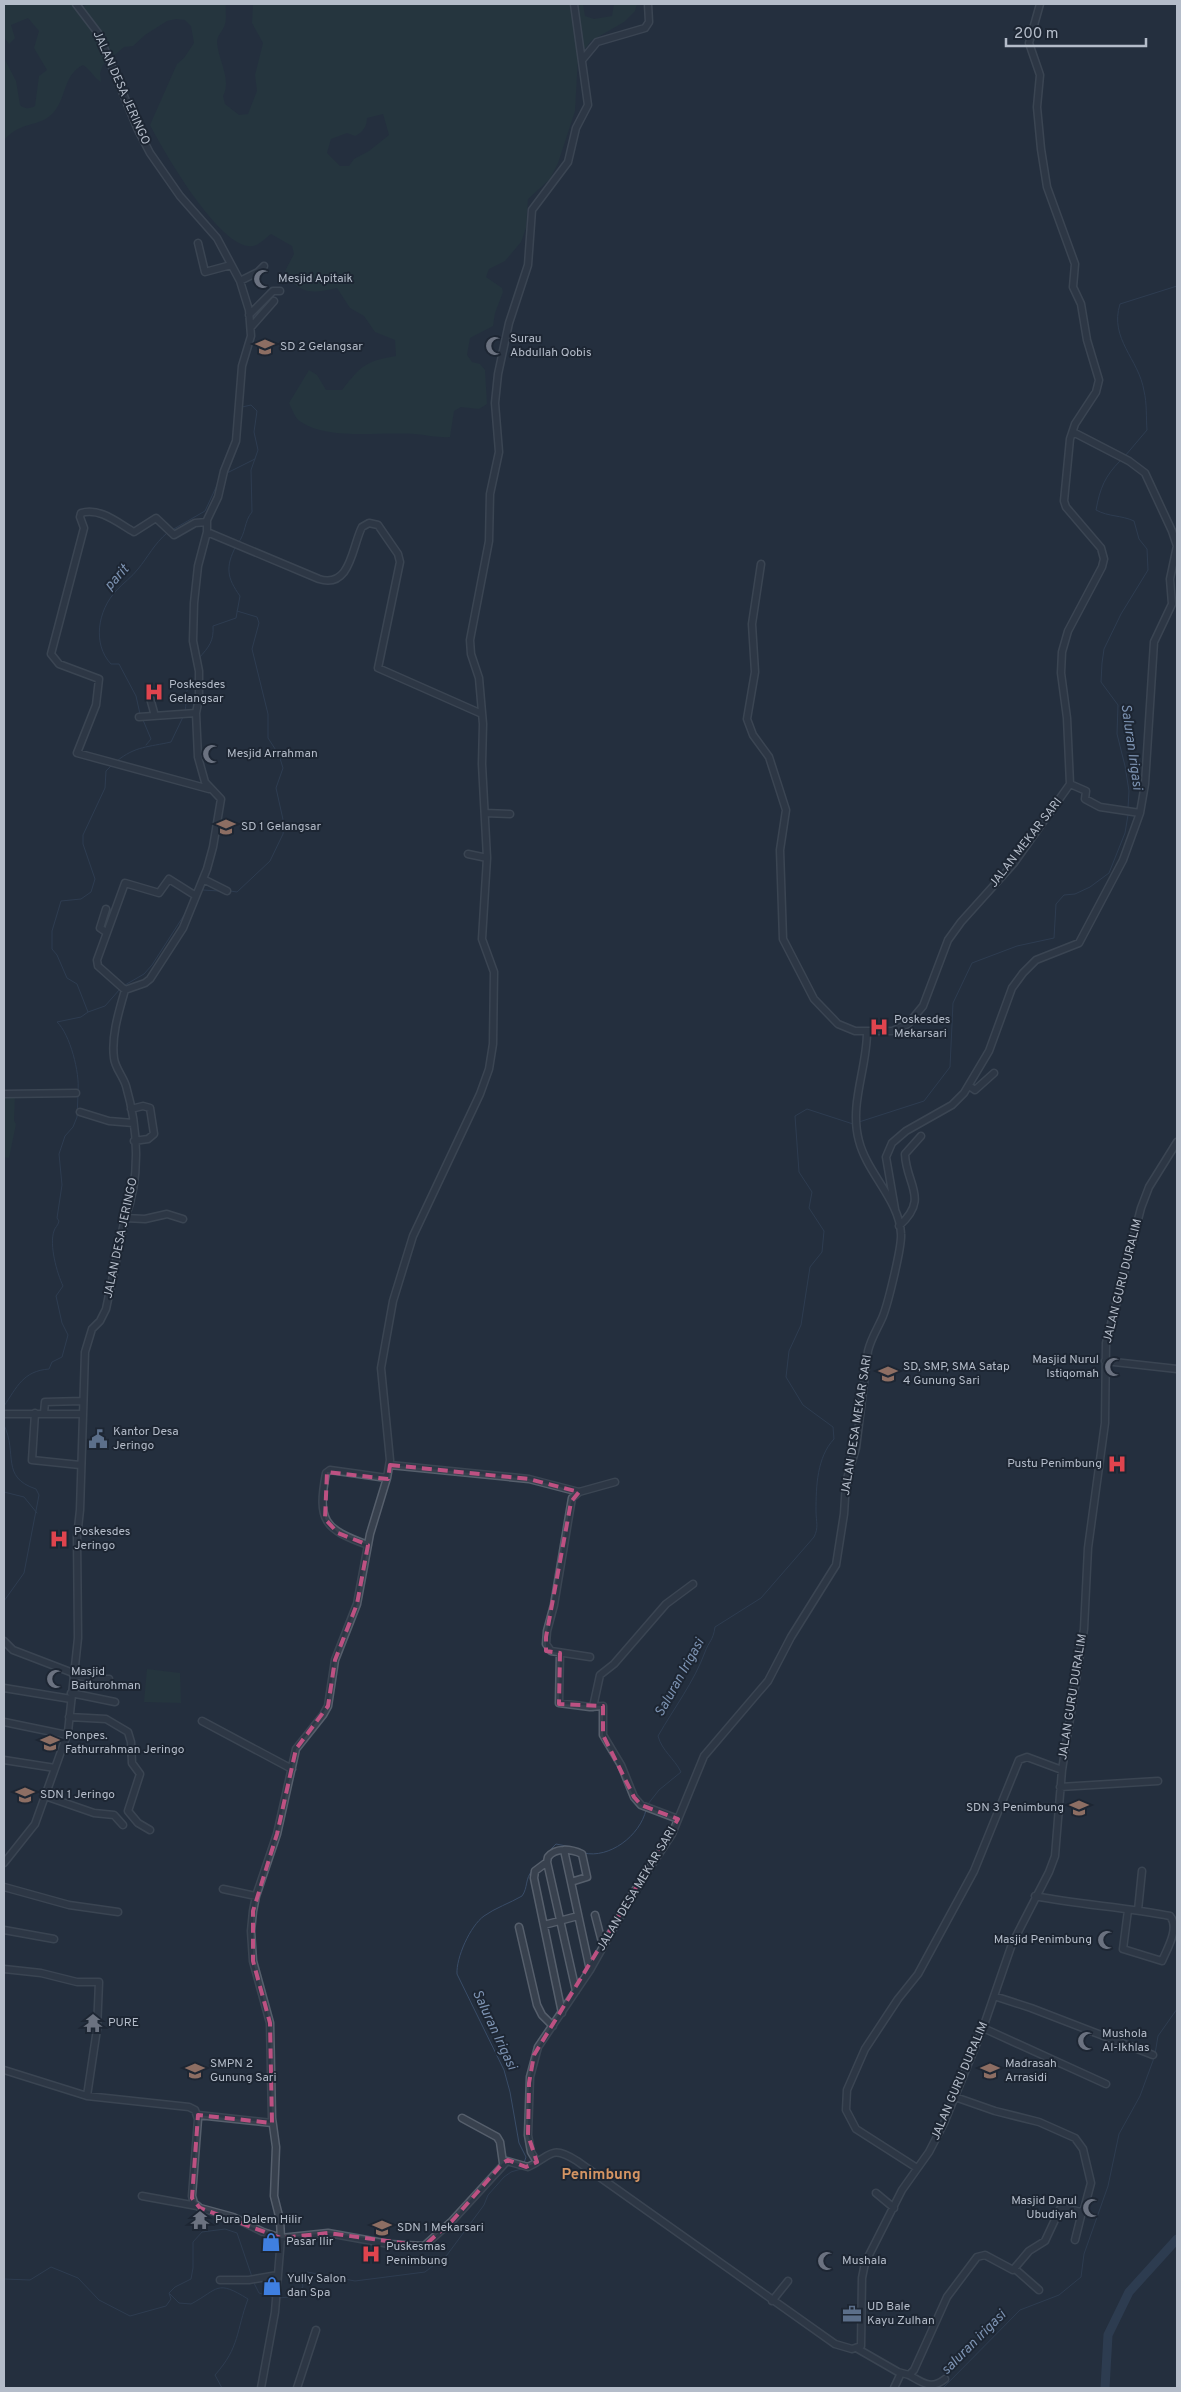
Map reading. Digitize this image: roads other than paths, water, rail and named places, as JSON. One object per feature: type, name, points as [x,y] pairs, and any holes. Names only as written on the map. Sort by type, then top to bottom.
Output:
[{"type":"street","name":"JALAN DESA JERINGO","points":[[4,1863],[32,1829],[67,1735],[78,1638],[77,1537],[81,1503],[80,1464],[86,1345],[92,1329],[100,1321],[106,1309],[135,1175],[131,1109],[125,1085],[114,1063],[113,1055],[113,1041],[121,986],[145,983],[150,979],[184,928],[214,847],[220,799],[217,793],[209,789],[200,766],[192,714],[199,698],[199,671],[193,641],[195,591],[198,566],[207,532],[207,522],[237,436],[242,366],[249,345],[250,321],[240,281],[217,238],[180,196],[159,167],[138,130],[98,33],[76,4]]},
{"type":"street","points":[[261,2388],[276,2305],[281,2240],[280,2220],[274,2202],[276,2147],[272,2123],[270,2024],[252,1952],[252,1922],[256,1896],[274,1843],[296,1749],[328,1706],[335,1660],[358,1604],[375,1513],[388,1478],[390,1465],[381,1368],[396,1286],[419,1223],[480,1094],[492,1052],[494,972],[482,936],[487,858],[482,714],[479,678],[471,654],[470,640],[489,541],[490,494],[499,452],[495,402],[498,374],[509,323],[528,265],[533,208],[568,162],[576,128],[588,105],[574,4]]},
{"type":"street","points":[[583,59],[597,42],[645,28],[649,22],[648,4]]},
{"type":"street","points":[[1040,4],[1029,43],[1040,75],[1037,107],[1041,149],[1047,187],[1075,264],[1073,287],[1081,304],[1087,340],[1099,380],[1096,392],[1075,424],[1070,439],[1064,501],[1066,508],[1101,548],[1104,559],[1102,567],[1068,631],[1062,652],[1061,672],[1067,718],[1070,784],[1086,791],[1085,799],[1094,805],[1140,813]]},
{"type":"street","points":[[198,242],[205,272],[231,266]]},
{"type":"street","points":[[240,281],[258,272],[264,266]]},
{"type":"street","points":[[250,321],[273,291],[280,291]]},
{"type":"street","points":[[250,321],[274,301]]},
{"type":"street","points":[[896,1216],[887,1168],[888,1150],[906,1131],[952,1106],[969,1086],[989,1051],[1012,988],[1022,973],[1036,960],[1067,949],[1081,940],[1123,860],[1140,813],[1145,784],[1154,642],[1172,604],[1170,579],[1177,546],[1145,473],[1129,461],[1073,432]]},
{"type":"street","points":[[207,522],[194,523],[175,535],[169,532],[156,518],[134,532],[106,516],[90,512],[81,513],[80,517],[84,528],[51,654],[58,664],[100,679],[96,705],[77,753],[209,789]]},
{"type":"street","points":[[207,532],[319,579],[329,581],[338,578],[346,571],[362,527],[371,523],[378,525],[398,554],[400,562],[378,668],[482,714]]},
{"type":"street","name":"JALAN MEKAR SARI","points":[[761,564],[752,624],[755,672],[747,719],[753,735],[769,756],[786,810],[780,850],[782,939],[821,1008],[846,1029],[867,1032],[892,1031],[905,1026],[914,1018],[930,991],[948,940],[1014,863],[1070,784]]},
{"type":"street","points":[[150,698],[155,716]]},
{"type":"street","points":[[139,717],[192,714]]},
{"type":"street","points":[[485,813],[510,814]]},
{"type":"street","points":[[468,854],[487,858]]},
{"type":"street","points":[[121,986],[97,964],[106,932],[125,883],[159,893],[169,879],[195,894]]},
{"type":"street","points":[[202,883],[227,891]]},
{"type":"street","points":[[106,909],[100,928],[106,932]]},
{"type":"street","name":"JALAN DESA MEKAR SARI","points":[[537,2162],[529,2146],[530,2077],[534,2055],[590,1970],[632,1895],[672,1834],[704,1756],[768,1680],[791,1637],[836,1565],[844,1514],[846,1482],[856,1448],[868,1351],[872,1335],[884,1311],[901,1238],[896,1216],[862,1152],[857,1130],[857,1096],[866,1051],[867,1032]]},
{"type":"street","points":[[969,1086],[975,1090],[994,1073]]},
{"type":"street","points":[[4,1094],[76,1093]]},
{"type":"street","points":[[131,1109],[143,1106],[150,1108],[154,1134],[148,1139],[134,1141]]},
{"type":"street","points":[[80,1112],[108,1121],[133,1123]]},
{"type":"street","points":[[899,1226],[912,1214],[914,1202],[905,1154],[920,1136]]},
{"type":"street","name":"JALAN GURU DURALIM","points":[[858,2349],[863,2342],[863,2269],[902,2190],[933,2146],[983,2028],[1012,1944],[1035,1896],[1050,1872],[1055,1856],[1062,1770],[1084,1629],[1088,1548],[1105,1423],[1105,1361],[1109,1330],[1141,1208],[1150,1187],[1177,1142]]},
{"type":"street","points":[[125,1218],[145,1220],[167,1214],[183,1219]]},
{"type":"street","points":[[1105,1361],[1177,1368]]},
{"type":"street","points":[[44,1413],[45,1402],[82,1401]]},
{"type":"street","points":[[35,1413],[32,1460],[80,1464]]},
{"type":"street","points":[[4,1414],[82,1414]]},
{"type":"street","points":[[390,1465],[529,1479],[579,1492]]},
{"type":"street","points":[[368,1545],[338,1533],[325,1519],[323,1509],[326,1473],[330,1470],[388,1478]]},
{"type":"street","points":[[590,1657],[560,1653],[548,1648],[546,1637],[554,1605],[573,1496],[579,1492],[615,1482]]},
{"type":"street","points":[[593,1707],[600,1675],[614,1664],[666,1604],[693,1584]]},
{"type":"street","points":[[4,1641],[13,1650],[73,1674],[94,1679],[109,1679]]},
{"type":"street","points":[[560,1653],[559,1703],[593,1707],[599,1705],[604,1708],[603,1735],[621,1765],[634,1797],[641,1805],[678,1819]]},
{"type":"street","points":[[4,1688],[115,1702]]},
{"type":"street","points":[[69,1717],[106,1720],[128,1732],[131,1742],[132,1763],[140,1774],[128,1810],[138,1823],[150,1830]]},
{"type":"street","points":[[202,1721],[292,1769]]},
{"type":"street","points":[[4,1722],[67,1735]]},
{"type":"street","points":[[917,2168],[876,2143],[854,2126],[846,2105],[850,2079],[865,2049],[920,1969],[974,1871],[1019,1760],[1027,1757],[1062,1770]]},
{"type":"street","points":[[4,1760],[56,1768]]},
{"type":"street","points":[[1060,1787],[1158,1781]]},
{"type":"street","points":[[45,1796],[94,1813],[114,1815],[123,1825]]},
{"type":"street","points":[[564,1850],[590,1970]]},
{"type":"street","points":[[562,2013],[534,1874],[548,1862],[552,1852],[564,1850],[582,1854],[586,1878],[571,1882]]},
{"type":"street","points":[[548,1862],[576,1991]]},
{"type":"street","points":[[1138,1910],[1142,1871]]},
{"type":"street","points":[[4,1887],[69,1905],[118,1912]]},
{"type":"street","points":[[223,1889],[256,1896]]},
{"type":"street","points":[[1035,1896],[1072,1904],[1138,1910],[1170,1915],[1173,1918],[1170,1945],[1162,1960],[1123,1950],[1128,1910]]},
{"type":"street","points":[[596,1914],[603,1946]]},
{"type":"street","points":[[544,1925],[578,1916]]},
{"type":"street","points":[[519,1927],[536,2005],[552,2026]]},
{"type":"street","points":[[4,1930],[54,1939]]},
{"type":"street","points":[[4,1970],[41,1973],[77,1982],[100,1982],[97,2029],[87,2096]]},
{"type":"street","points":[[994,1996],[1031,2008],[1153,2056]]},
{"type":"street","points":[[983,2028],[1106,2084]]},
{"type":"street","points":[[4,2070],[87,2096],[189,2107],[195,2110],[198,2116],[192,2196],[197,2206]]},
{"type":"street","points":[[955,2097],[995,2111],[1039,2122],[1075,2138],[1083,2149],[1091,2183],[1074,2240]]},
{"type":"street","points":[[198,2116],[272,2123]]},
{"type":"street","points":[[462,2118],[496,2137],[500,2142],[503,2164]]},
{"type":"street","points":[[142,2196],[197,2206],[233,2217],[281,2240],[328,2233],[389,2244],[424,2246],[452,2221],[503,2164],[510,2161],[528,2167],[542,2157],[555,2153],[564,2154],[840,2347],[858,2349],[901,2373],[930,2386],[937,2385],[945,2379]]},
{"type":"street","points":[[876,2193],[894,2208]]},
{"type":"street","points":[[1014,2269],[1031,2249],[1045,2241],[1060,2209],[1065,2208],[1082,2212]]},
{"type":"street","points":[[909,2375],[914,2370],[947,2298],[977,2257],[985,2255],[1009,2269],[1014,2269],[1038,2290]]},
{"type":"street","points":[[220,2280],[249,2280],[278,2275]]},
{"type":"street","points":[[772,2301],[788,2281]]},
{"type":"street","points":[[297,2388],[316,2330]]},
{"type":"street","points":[[894,2388],[901,2373]]},
{"type":"waterway","name":"Saluran Irigasi","points":[[1125,456],[1147,430],[1146,400],[1141,380],[1118,328],[1120,304],[1177,286]]},
{"type":"waterway","points":[[238,543],[252,512],[251,470],[258,450],[254,432],[257,411],[251,405],[242,407]]},
{"type":"waterway","name":"parit","points":[[227,473],[255,459]]},
{"type":"waterway","name":"Saluran Irigasi","points":[[1120,461],[1110,472],[1104,483],[1096,510],[1134,521],[1139,539],[1147,549],[1148,570],[1121,614],[1104,649],[1102,663],[1101,682],[1118,705],[1117,734],[1129,791],[1128,808]]},
{"type":"waterway","name":"parit","points":[[172,530],[205,511],[218,483]]},
{"type":"waterway","name":"parit","points":[[140,714],[136,696],[119,664],[111,664],[101,647],[99,637],[101,617],[110,599],[136,572],[167,533]]},
{"type":"waterway","points":[[199,658],[210,644],[213,636],[213,626],[236,618],[240,596],[232,584],[229,572],[230,560],[236,546]]},
{"type":"waterway","points":[[230,891],[237,892],[270,861],[283,834],[284,824],[276,788],[283,768],[279,755],[268,738],[268,714],[252,649],[259,623],[257,617],[237,611]]},
{"type":"waterway","points":[[185,711],[186,693],[194,684],[196,676]]},
{"type":"waterway","points":[[117,761],[130,752],[171,742],[183,717]]},
{"type":"waterway","name":"parit","points":[[143,720],[151,739],[146,745]]},
{"type":"waterway","points":[[78,1091],[77,1074],[70,1044],[57,1022],[81,1017],[88,1012],[77,984],[67,978],[57,955],[52,949],[52,931],[61,901],[81,899],[91,892],[95,879],[83,844],[83,835],[105,788],[106,771],[112,765]]},
{"type":"waterway","name":"Saluran Irigasi","points":[[859,1122],[924,1101],[950,1067],[953,1003],[972,963],[1017,946],[1054,938],[1056,904],[1064,895],[1075,894],[1090,887],[1109,873],[1125,833],[1128,815]]},
{"type":"waterway","points":[[203,890],[219,891]]},
{"type":"waterway","points":[[125,985],[144,974],[152,965],[188,909]]},
{"type":"waterway","points":[[88,1012],[105,1006],[120,989]]},
{"type":"waterway","points":[[4,1406],[22,1381],[33,1373],[49,1369],[52,1362],[62,1357],[68,1335],[62,1323],[56,1296],[63,1286],[54,1259],[52,1244],[54,1230],[59,1221],[57,1218],[62,1185],[59,1154],[65,1136],[73,1127],[77,1117],[78,1095]]},
{"type":"waterway","name":"Saluran Irigasi","points":[[648,1804],[659,1790],[681,1772],[662,1746],[658,1736],[695,1674],[712,1638],[715,1627],[761,1598],[816,1533],[816,1492],[819,1472],[824,1454],[834,1439],[833,1427],[803,1405],[786,1377],[789,1351],[801,1325],[810,1267],[822,1252],[824,1231],[809,1208],[812,1192],[799,1172],[795,1116],[807,1109],[853,1124]]},
{"type":"waterway","points":[[4,1425],[8,1436],[14,1471],[18,1478],[36,1489],[39,1495],[24,1573],[4,1601]]},
{"type":"waterway","points":[[4,1492],[24,1497],[37,1513]]},
{"type":"waterway","name":"Saluran Irigasi","points":[[584,1853],[594,1854],[603,1852],[622,1844],[637,1829],[643,1820],[646,1810]]},
{"type":"waterway","name":"Saluran Irigasi","points":[[547,1853],[556,1844],[571,1847]]},
{"type":"waterway","name":"Saluran Irigasi","points":[[524,2163],[526,2157],[519,2143],[504,2070],[457,1974],[457,1967],[461,1951],[474,1927],[488,1913],[522,1896],[532,1871]]},
{"type":"waterway","name":"saluran irigasi","points":[[1155,2054],[1158,2036],[1177,2009]]},
{"type":"waterway","name":"saluran irigasi","points":[[943,2388],[1020,2310],[1059,2295],[1081,2277],[1084,2254],[1108,2186],[1119,2134],[1140,2096],[1154,2058]]},
{"type":"waterway","name":"Saluran Irigasi","points":[[278,2298],[290,2297],[303,2287],[301,2275],[307,2272],[355,2281],[425,2272],[447,2255],[484,2205],[488,2195],[504,2177],[511,2172],[521,2169]]},
{"type":"waterway","name":"Saluran Irigasi","points":[[4,2279],[30,2280],[51,2267],[78,2278],[99,2300],[130,2316],[166,2306],[171,2299],[169,2293],[175,2287],[191,2279],[193,2242],[202,2232],[225,2229],[237,2233],[252,2277]]},
{"type":"waterway","points":[[1105,2388],[1108,2335],[1129,2292],[1177,2239]]},
{"type":"waterway","name":"Saluran Irigasi","points":[[253,2281],[259,2293],[274,2298]]},
{"type":"waterway","name":"saluran irigasi","points":[[170,2294],[179,2303],[191,2304],[218,2288],[223,2288],[230,2289],[248,2299],[233,2347],[229,2356],[215,2375],[222,2388]]},
{"type":"place","name":"Mesjid Apitaik","points":[[263,279]]},
{"type":"place","name":"Surau Abdullah Qobis","points":[[495,346]]},
{"type":"place","name":"SD 2 Gelangsar","points":[[265,347]]},
{"type":"place","name":"Poskesdes Gelangsar","points":[[154,692]]},
{"type":"place","name":"Mesjid Arrahman","points":[[212,754]]},
{"type":"place","name":"SD 1 Gelangsar","points":[[226,827]]},
{"type":"place","name":"Poskesdes Mekarsari","points":[[879,1027]]},
{"type":"place","name":"Masjid Nurul Istiqomah","points":[[1114,1367]]},
{"type":"place","name":"SD, SMP, SMA Satap 4 Gunung Sari","points":[[888,1374]]},
{"type":"place","name":"Kantor Desa Jeringo","points":[[98,1439]]},
{"type":"place","name":"Pustu Penimbung","points":[[1117,1464]]},
{"type":"place","name":"Poskesdes Jeringo","points":[[59,1539]]},
{"type":"place","name":"Masjid Baiturohman","points":[[56,1679]]},
{"type":"place","name":"Ponpes. Fathurrahman Jeringo","points":[[50,1743]]},
{"type":"place","name":"SDN 1 Jeringo","points":[[25,1795]]},
{"type":"place","name":"SDN 3 Penimbung","points":[[1079,1808]]},
{"type":"place","name":"Masjid Penimbung","points":[[1107,1940]]},
{"type":"place","name":"PURE","points":[[93,2023]]},
{"type":"place","name":"Mushola Al-Ikhlas","points":[[1087,2041]]},
{"type":"place","name":"SMPN 2 Gunung Sari","points":[[195,2071]]},
{"type":"place","name":"Madrasah Arrasidi","points":[[990,2071]]},
{"type":"place","name":"Masjid Darul Ubudiyah","points":[[1092,2208]]},
{"type":"place","name":"Pura Dalem Hilir","points":[[200,2220]]},
{"type":"place","name":"SDN 1 Mekarsari","points":[[382,2228]]},
{"type":"place","name":"Pasar Ilir","points":[[271,2242]]},
{"type":"place","name":"Puskesmas Penimbung","points":[[371,2254]]},
{"type":"place","name":"Mushala","points":[[827,2261]]},
{"type":"place","name":"Yully Salon dan Spa","points":[[272,2286]]},
{"type":"place","name":"UD Bale Kayu Zulhan","points":[[852,2314]]},
{"type":"district","name":"Penimbung","points":[[601,2175]]}]
